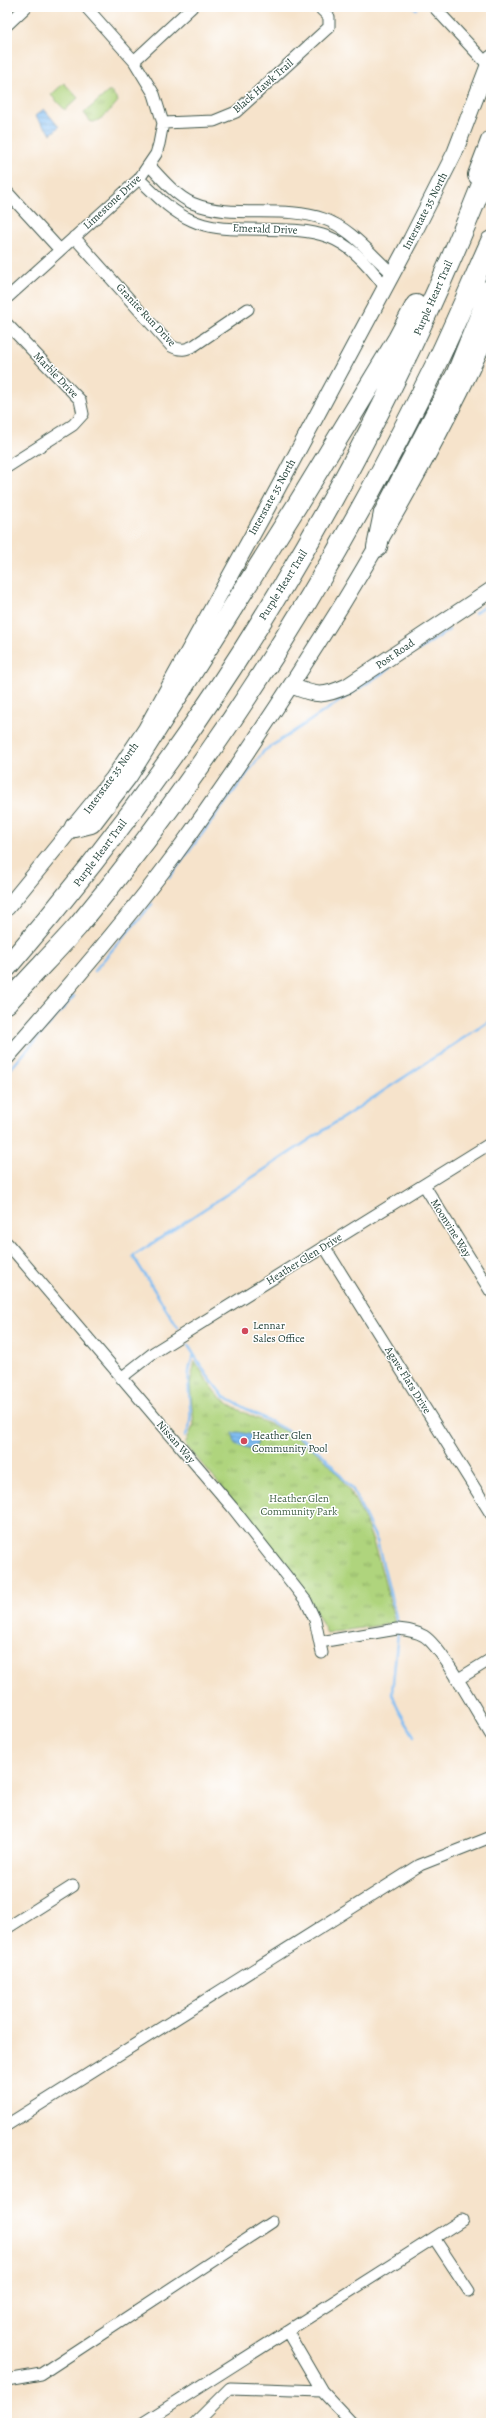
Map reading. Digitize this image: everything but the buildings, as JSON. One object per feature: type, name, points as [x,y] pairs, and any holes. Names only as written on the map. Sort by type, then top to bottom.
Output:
[{"type":"highway","points":[[75,827],[91,823],[127,776],[356,410],[398,339],[433,274],[472,189],[491,141]]},
{"type":"highway","name":"Purple Heart Trail","points":[[7,967],[102,852],[190,731],[297,564],[370,429],[411,348],[472,212],[491,162]]},
{"type":"highway","points":[[7,1003],[76,927],[141,845],[213,745],[277,650],[327,566],[406,422],[435,365],[491,242]]},
{"type":"highway","points":[[377,547],[384,514],[457,373],[491,288]]},
{"type":"main road","name":"Interstate 35 North","points":[[7,908],[75,827],[113,778],[145,730],[270,503],[389,280],[455,152],[490,62]]},
{"type":"main road","points":[[7,1057],[105,943],[172,858],[222,790],[292,686],[377,547],[428,454],[491,327]]},
{"type":"main road","name":"Post Road","points":[[292,686],[313,694],[328,695],[347,686],[491,590]]},
{"type":"street","points":[[7,25],[26,7]]},
{"type":"street","name":"Limestone Drive","points":[[7,298],[139,179],[156,154],[163,123],[154,94],[134,61],[86,7]]},
{"type":"street","points":[[134,61],[192,7]]},
{"type":"street","name":"Black Hawk Trail","points":[[163,123],[214,121],[236,112],[329,27],[329,17],[319,7]]},
{"type":"street","points":[[434,7],[490,62]]},
{"type":"street","name":"Emerald Drive","points":[[149,165],[169,186],[191,202],[212,209],[307,214],[326,219],[346,232],[389,280]]},
{"type":"street","name":"Emerald Drive","points":[[139,179],[174,212],[198,223],[230,229],[316,232],[338,240],[370,267],[389,280]]},
{"type":"street","points":[[7,192],[60,250]]},
{"type":"street","name":"Granite Run Drive","points":[[74,237],[171,346],[176,349],[187,349],[195,345],[248,309]]},
{"type":"street","name":"Marble Drive","points":[[7,324],[80,400],[83,409],[83,414],[73,425],[7,467]]},
{"type":"street","name":"Heather Glen Drive","points":[[120,1378],[153,1353],[491,1143]]},
{"type":"street","name":"Moonvine Way","points":[[424,1185],[491,1292]]},
{"type":"street","name":"Nissan Way","points":[[7,1243],[120,1378],[232,1507],[306,1600],[315,1620],[322,1653]]},
{"type":"street","name":"Agave Flats Drive","points":[[324,1246],[491,1514]]},
{"type":"street","points":[[320,1642],[388,1630],[405,1630],[425,1637],[438,1650],[491,1735]]},
{"type":"street","points":[[457,1680],[491,1659]]},
{"type":"street","points":[[7,2125],[420,1865],[491,1837]]},
{"type":"street","points":[[7,1928],[73,1886]]},
{"type":"street","points":[[143,2423],[462,2220]]},
{"type":"street","points":[[7,2380],[41,2374],[272,2222]]},
{"type":"street","points":[[434,2238],[469,2291]]},
{"type":"street","points":[[287,2331],[322,2391],[352,2423]]},
{"type":"street","points":[[195,2423],[230,2388],[322,2391]]},
{"type":"green space","points":[[64,83],[78,98],[65,110],[51,95]]},
{"type":"green space","points":[[108,92],[112,92],[118,101],[102,118],[91,122],[84,113]]},
{"type":"green space","name":"Heather Glen Community Park","points":[[195,1361],[217,1395],[248,1415],[297,1438],[320,1455],[338,1475],[353,1496],[374,1544],[395,1623],[327,1633],[297,1576],[185,1444],[194,1424],[190,1384]]},
{"type":"water","points":[[44,109],[59,127],[51,134],[35,116]]},
{"type":"water","name":"Heather Glen Community Pool","points":[[238,1432],[253,1435],[258,1444],[251,1449],[235,1444],[233,1433]]},
{"type":"waterway","points":[[475,613],[491,602]]},
{"type":"waterway","points":[[419,650],[449,630]]},
{"type":"waterway","points":[[169,878],[264,751],[390,668]]},
{"type":"waterway","points":[[94,971],[152,904]]},
{"type":"waterway","points":[[7,1073],[74,996]]},
{"type":"waterway","points":[[178,1328],[133,1256],[491,1020]]},
{"type":"waterway","points":[[188,1345],[206,1374],[224,1397],[301,1438],[324,1456],[353,1490],[377,1541],[398,1625]]},
{"type":"waterway","points":[[185,1436],[189,1428],[189,1377],[190,1366],[194,1355]]},
{"type":"waterway","points":[[398,1632],[392,1693],[398,1709],[414,1736]]},
{"type":"place","name":"Lennar Sales Office","points":[[245,1331]]},
{"type":"place","name":"Heather Glen Community Pool","points":[[244,1441]]}]
